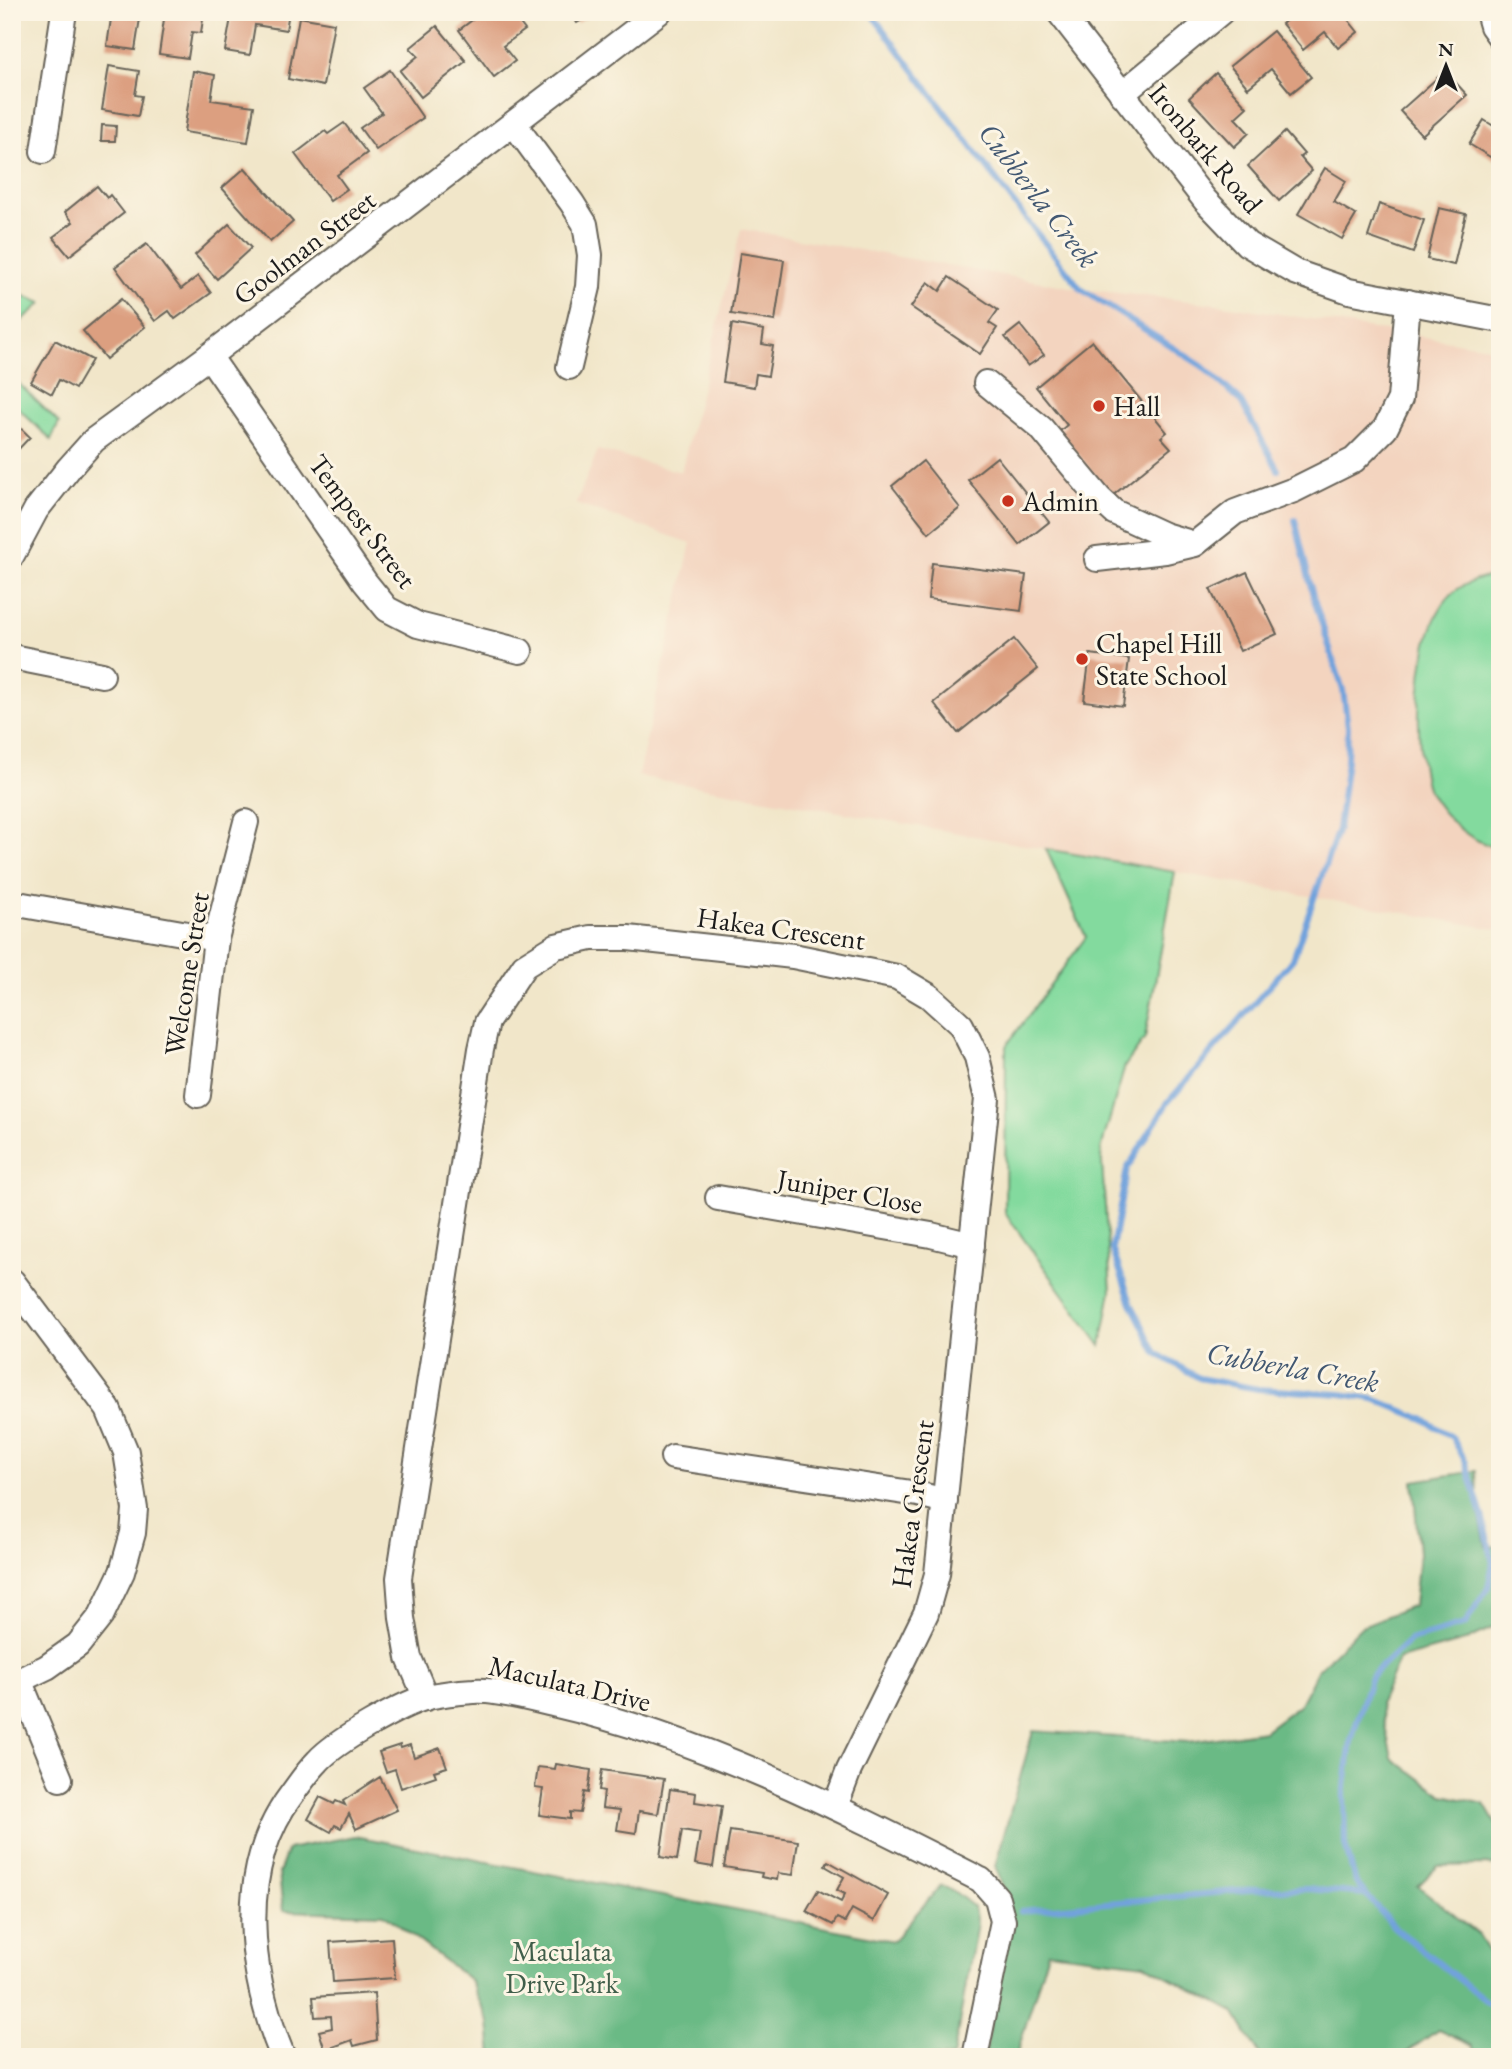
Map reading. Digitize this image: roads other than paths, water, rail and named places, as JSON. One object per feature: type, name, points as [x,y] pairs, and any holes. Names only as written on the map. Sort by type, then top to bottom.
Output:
[{"type":"street","points":[[43,151],[64,12]]},
{"type":"street","name":"Goolman Street","points":[[12,555],[36,510],[94,440],[209,356],[659,12]]},
{"type":"street","name":"Ironbark Road","points":[[1059,12],[1205,200],[1247,244],[1295,272],[1349,290],[1500,320]]},
{"type":"street","points":[[1122,94],[1221,12]]},
{"type":"street","points":[[1488,12],[1492,26],[1500,37]]},
{"type":"street","points":[[514,124],[585,224],[590,255],[589,287],[569,367]]},
{"type":"street","points":[[1097,559],[1166,551],[1195,544],[1235,512],[1294,490],[1354,460],[1385,429],[1400,399],[1408,302]]},
{"type":"street","name":"Tempest Street","points":[[209,356],[365,582],[387,609],[418,625],[520,651]]},
{"type":"street","points":[[986,383],[1041,428],[1099,498],[1114,512],[1164,536],[1195,544]]},
{"type":"street","points":[[12,657],[102,675]]},
{"type":"street","name":"Welcome Street","points":[[198,1096],[216,939],[246,822]]},
{"type":"street","points":[[12,903],[216,939]]},
{"type":"street","name":"Hakea Crescent","points":[[426,1698],[410,1658],[402,1618],[399,1578],[487,1022],[524,967],[556,946],[591,938],[628,938],[793,956],[897,977],[929,996],[961,1025],[977,1056],[987,1099],[937,1574],[926,1614],[849,1770],[835,1807]]},
{"type":"street","name":"Juniper Close","points":[[718,1198],[931,1235],[972,1245]]},
{"type":"street","points":[[12,1281],[108,1409],[126,1452],[135,1509],[133,1533],[122,1572],[101,1616],[78,1645],[47,1667],[16,1683],[60,1779]]},
{"type":"street","points":[[673,1457],[918,1494],[945,1502]]},
{"type":"street","name":"Maculata Drive","points":[[283,2057],[268,2021],[258,1974],[253,1915],[260,1857],[285,1804],[319,1759],[367,1725],[426,1698],[476,1690],[609,1717],[670,1738],[835,1807],[981,1880],[997,1898],[1003,1921],[975,2057]]},
{"type":"waterway","name":"Cubberla Creek","points":[[870,12],[1081,289],[1202,366],[1240,400],[1278,470]]},
{"type":"waterway","name":"Cubberla Creek","points":[[1295,520],[1313,596],[1343,690],[1348,727],[1347,760],[1338,829],[1293,959],[1168,1102],[1127,1169],[1112,1248],[1131,1303],[1156,1353],[1199,1378],[1258,1389],[1341,1394],[1374,1399],[1423,1419],[1452,1437],[1465,1460],[1493,1563],[1488,1588],[1465,1624],[1410,1640],[1371,1676],[1351,1741],[1344,1794],[1345,1845],[1356,1883],[1395,1928],[1500,2012]]},
{"type":"waterway","points":[[1021,1911],[1247,1890],[1308,1889],[1365,1894]]},
{"type":"place","name":"Hall","points":[[1099,406]]},
{"type":"place","name":"Admin","points":[[1008,501]]},
{"type":"place","name":"Chapel Hill State School","points":[[1082,659]]},
{"type":"park label","name":"Maculata Drive Park","points":[[562,1967]]}]
